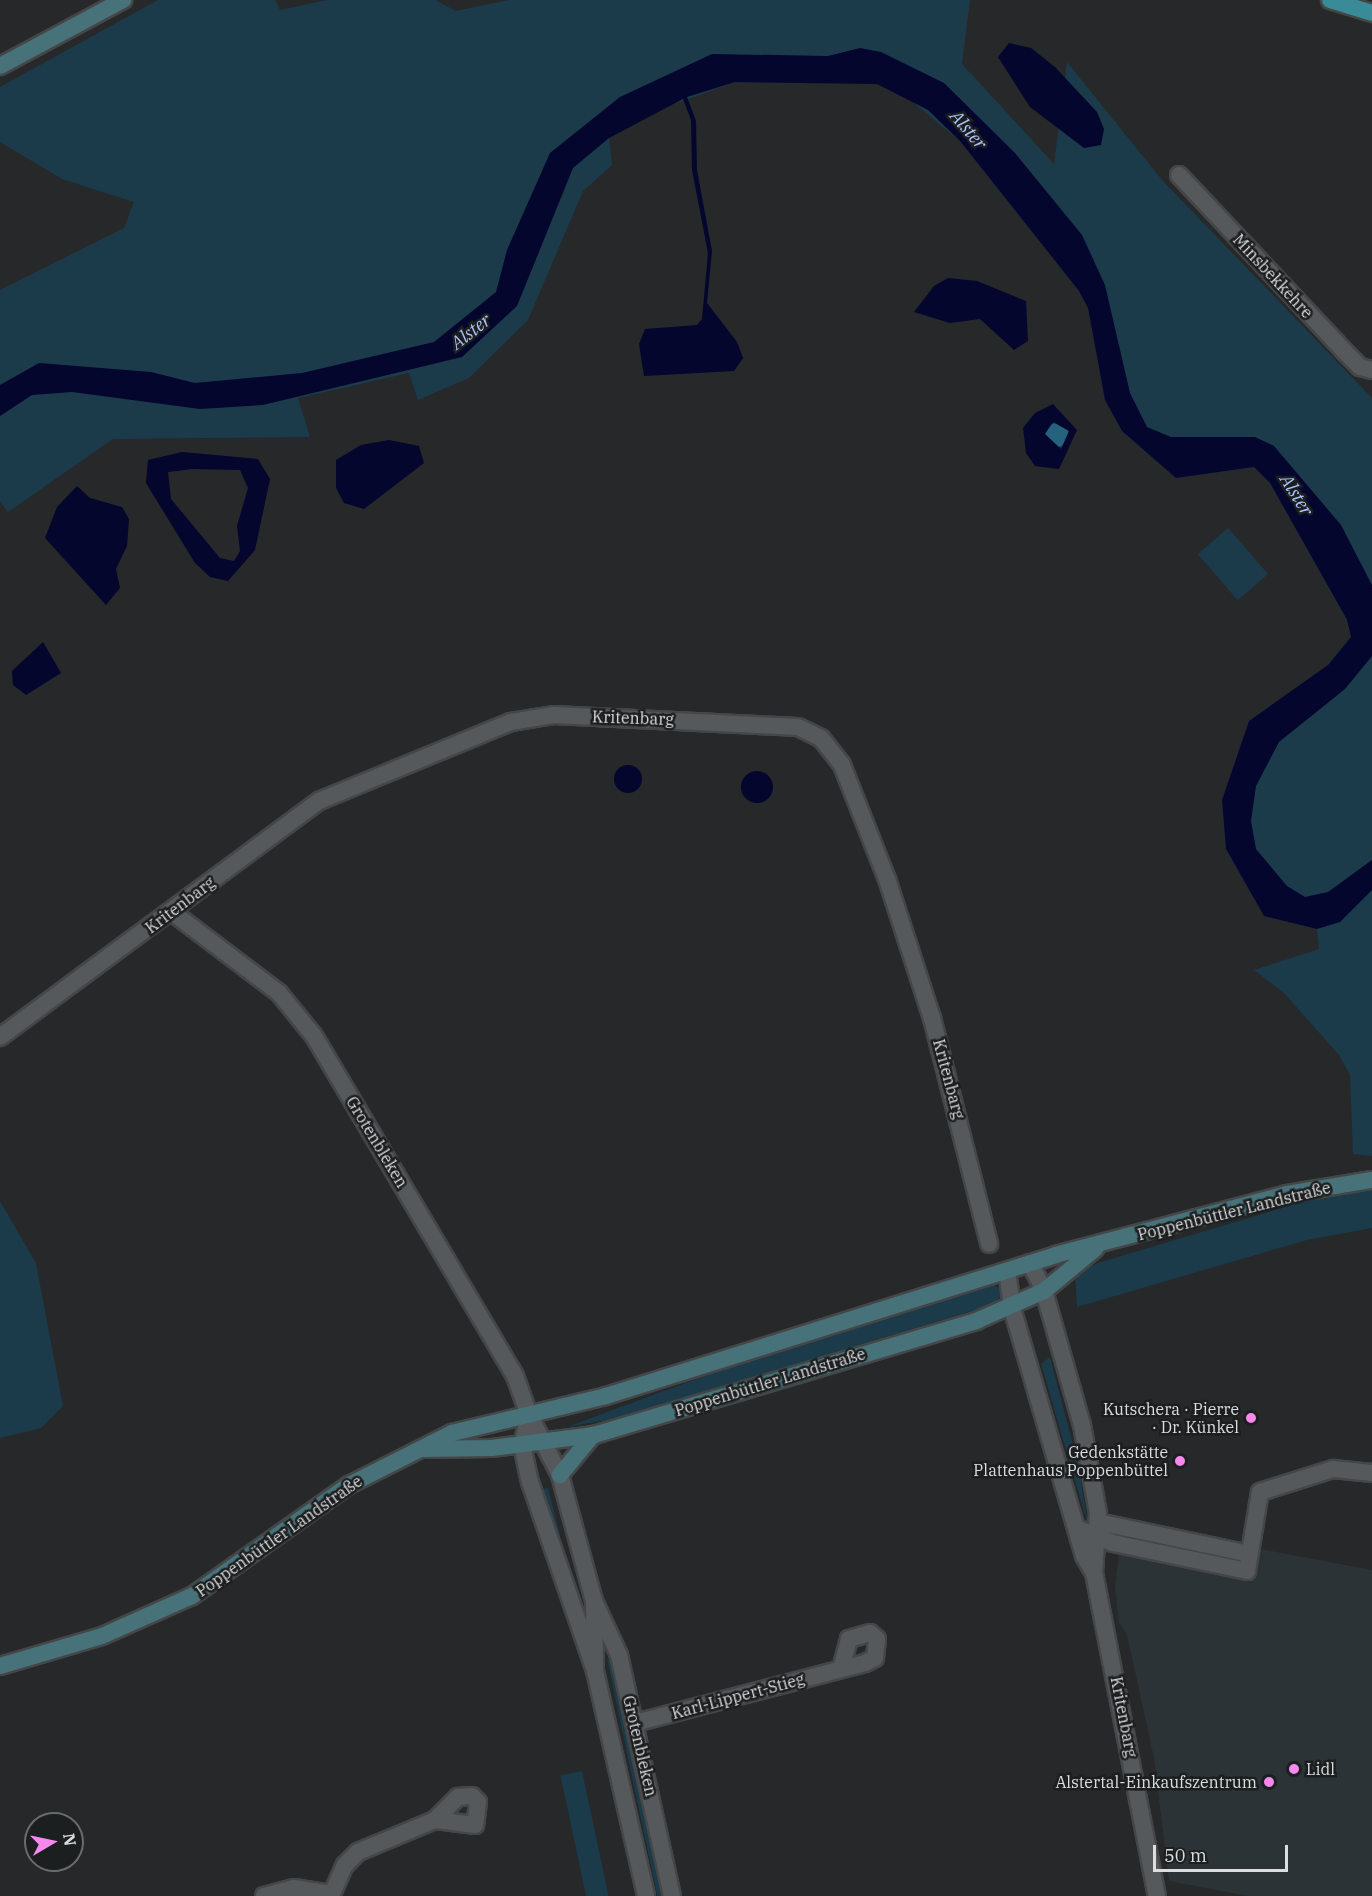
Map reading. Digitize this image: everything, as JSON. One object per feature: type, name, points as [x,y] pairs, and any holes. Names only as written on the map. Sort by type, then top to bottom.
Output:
[{"type":"main road","points":[[0,66],[123,0]]},
{"type":"main road","points":[[1334,0],[1372,13]]},
{"type":"main road","name":"Poppenbüttler Landstraße","points":[[0,1666],[102,1636],[192,1596],[328,1498],[452,1433],[529,1415],[1030,1263],[1097,1248],[1287,1194],[1372,1180]]},
{"type":"main road","name":"Poppenbüttler Landstraße","points":[[421,1449],[522,1445],[594,1435],[1012,1308],[1044,1291],[1097,1248]]},
{"type":"main road","points":[[560,1475],[594,1435]]},
{"type":"street","name":"Minsbekkehre","points":[[1179,175],[1352,359],[1372,370]]},
{"type":"street","name":"Kritenbarg","points":[[0,1037],[172,912],[319,801],[530,717],[714,720],[809,730],[842,765],[887,879],[932,1018],[989,1244]]},
{"type":"street","name":"Grotenbleken","points":[[172,912],[279,993],[314,1036],[509,1366],[529,1415],[560,1475],[594,1601],[595,1671]]},
{"type":"street","name":"Kritenbarg","points":[[1030,1263],[1044,1291],[1082,1425],[1099,1530],[1094,1573]]},
{"type":"street","name":"Kritenbarg","points":[[1007,1271],[1012,1308],[1076,1528],[1094,1573],[1157,1896]]},
{"type":"street","points":[[522,1445],[529,1415]]},
{"type":"street","name":"Grotenbleken","points":[[522,1445],[595,1671],[646,1896]]},
{"type":"street","points":[[1099,1530],[1247,1571],[1260,1492],[1333,1469],[1372,1473]]},
{"type":"street","points":[[1076,1528],[1250,1554]]},
{"type":"street","name":"Grotenbleken","points":[[594,1601],[612,1632],[635,1723],[672,1896]]},
{"type":"street","name":"Karl-Lippert-Stieg","points":[[635,1723],[841,1668]]},
{"type":"street","points":[[264,1896],[294,1888],[331,1895],[345,1865],[358,1852],[435,1820]]},
{"type":"shaded area","points":[[158,0],[275,0],[280,10],[327,0],[435,0],[456,11],[509,0],[970,0],[962,64],[1054,164],[1067,62],[1162,180],[1372,398],[1372,1156],[1353,1154],[1350,1075],[1339,1055],[1284,993],[1254,970],[1319,949],[1317,929],[1264,916],[1226,849],[1222,800],[1249,721],[1328,665],[1351,637],[1347,621],[1270,483],[1254,467],[1176,478],[1122,431],[1105,400],[1088,308],[1079,291],[960,141],[904,95],[877,83],[735,82],[650,113],[609,138],[612,165],[583,191],[528,320],[469,378],[418,400],[409,373],[298,398],[310,437],[113,439],[8,512],[0,502],[0,290],[124,228],[134,202],[62,179],[0,142],[0,87]]},
{"type":"shaded area","points":[[1057,423],[1066,426],[1069,435],[1066,444],[1057,447],[1048,444],[1045,435],[1048,426]]},
{"type":"shaded area","points":[[1228,528],[1268,574],[1238,600],[1198,554]]},
{"type":"shaded area","points":[[1372,1190],[1372,1228],[1307,1240],[1077,1307],[1075,1273],[1098,1263],[1315,1198]]},
{"type":"shaded area","points":[[0,1201],[36,1263],[63,1406],[41,1428],[0,1438]]},
{"type":"shaded area","points":[[994,1285],[1004,1291],[995,1304],[613,1419],[567,1427],[723,1369]]},
{"type":"shaded area","points":[[1050,1357],[1079,1468],[1088,1525],[1041,1364]]},
{"type":"shaded area","points":[[548,1488],[560,1535],[555,1537],[540,1490]]},
{"type":"shaded area","points":[[1123,1523],[1372,1570],[1372,1896],[1248,1896],[1169,1881],[1154,1758],[1127,1635],[1119,1623],[1115,1587]]},
{"type":"shaded area","points":[[614,1658],[665,1896],[657,1896],[607,1659]]},
{"type":"shaded area","points":[[582,1771],[609,1896],[586,1896],[560,1776]]},
{"type":"water","points":[[1009,43],[1031,48],[1055,67],[1097,112],[1104,129],[1101,145],[1084,148],[1030,107],[998,57]]},
{"type":"water","name":"Alster","points":[[860,48],[881,52],[944,83],[1015,153],[1082,235],[1105,285],[1130,393],[1147,427],[1171,437],[1255,437],[1274,446],[1341,525],[1372,585],[1372,656],[1345,689],[1279,742],[1256,786],[1251,821],[1256,849],[1287,886],[1305,897],[1328,892],[1372,860],[1372,890],[1340,922],[1317,929],[1264,916],[1226,849],[1222,800],[1249,721],[1328,665],[1351,637],[1347,620],[1270,483],[1254,467],[1176,478],[1122,431],[1105,400],[1088,308],[1079,291],[960,141],[928,110],[877,84],[735,82],[687,97],[696,121],[697,170],[712,251],[707,303],[737,342],[743,358],[734,371],[644,376],[639,344],[645,329],[697,325],[702,319],[708,253],[692,170],[691,120],[683,99],[609,138],[573,168],[517,306],[462,357],[263,405],[200,409],[72,392],[32,395],[0,416],[0,385],[39,363],[151,372],[195,383],[302,373],[434,342],[496,292],[507,250],[550,153],[620,97],[712,54],[828,56]]},
{"type":"water","points":[[948,278],[977,281],[1026,301],[1028,341],[1014,350],[980,319],[950,323],[914,312],[934,286]]},
{"type":"water","points":[[1053,404],[1077,430],[1059,469],[1035,466],[1026,453],[1023,428],[1035,413]],"holes":[[[1053,422],[1069,431],[1061,449],[1045,434]]]},
{"type":"water","points":[[389,440],[419,446],[424,463],[364,509],[344,503],[336,488],[336,460],[361,445]]},
{"type":"water","points":[[182,452],[258,459],[270,479],[255,550],[228,581],[210,577],[195,563],[146,483],[148,460]],"holes":[[[192,469],[240,470],[248,488],[237,526],[240,551],[234,561],[220,558],[171,499],[168,472]]]},
{"type":"water","points":[[77,486],[90,498],[122,507],[129,519],[127,546],[116,569],[120,588],[106,605],[45,538],[57,507]]},
{"type":"water","points":[[43,642],[61,673],[26,695],[13,685],[12,671]]},
{"type":"water","points":[[628,765],[638,769],[642,779],[638,789],[628,793],[618,789],[614,779],[618,769]]},
{"type":"water","points":[[757,771],[768,776],[773,787],[768,798],[757,803],[746,798],[741,787],[746,776]]},
{"type":"place","name":"Kutschera · Pierre · Dr. Künkel","points":[[1251,1418]]},
{"type":"place","name":"Gedenkstätte Plattenhaus Poppenbüttel","points":[[1180,1461]]},
{"type":"place","name":"Lidl","points":[[1294,1769]]},
{"type":"place","name":"Alstertal-Einkaufszentrum","points":[[1269,1782]]}]
